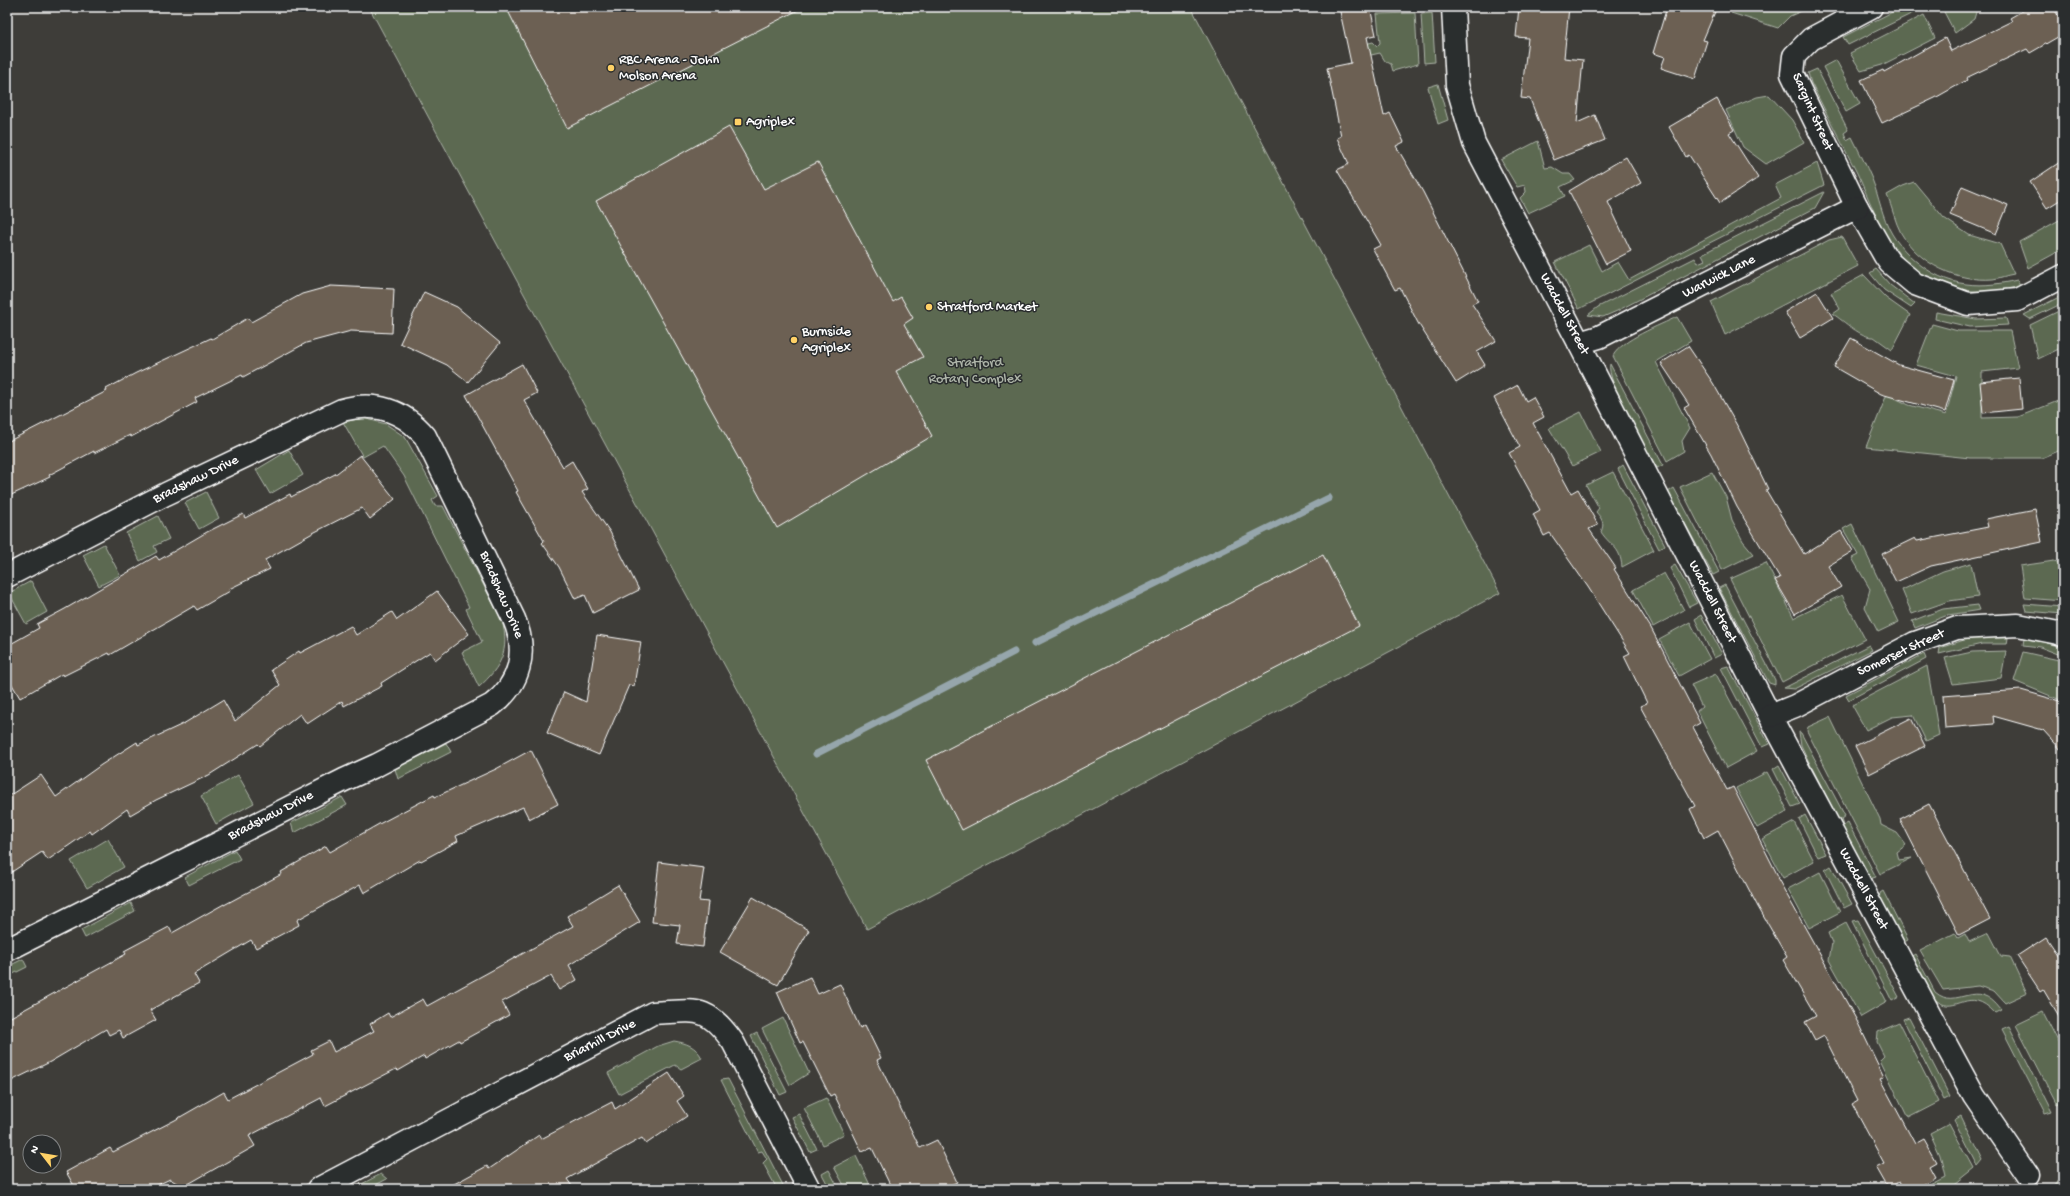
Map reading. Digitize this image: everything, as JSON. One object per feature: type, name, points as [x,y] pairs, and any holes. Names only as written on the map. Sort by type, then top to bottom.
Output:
[{"type":"street","name":"Waddell Street","points":[[1453,7],[1458,85],[1474,143],[1579,343],[1770,716],[1974,1096],[2028,1176]]},
{"type":"street","name":"Sargint Street","points":[[1871,7],[1812,39],[1794,56],[1792,74],[1857,207],[1890,263],[1915,284],[1968,304],[2017,300],[2063,276]]},
{"type":"street","name":"Warwick Lane","points":[[1579,343],[1599,337],[1857,207]]},
{"type":"street","name":"Bradshaw Drive","points":[[7,576],[166,494],[342,410],[354,406],[382,407],[406,417],[426,436],[514,619],[522,647],[520,666],[512,684],[500,699],[492,705],[377,765],[7,950]]},
{"type":"street","name":"Somerset Street","points":[[1770,716],[1795,706],[1915,643],[1957,628],[2018,625],[2063,634]]},
{"type":"street","name":"Briarhill Drive","points":[[318,1189],[653,1014],[694,1012],[709,1015],[721,1026],[733,1042],[809,1189]]},
{"type":"green space","name":"Stratford Rotary Complex","points":[[369,7],[1191,7],[1500,593],[867,929]]},
{"type":"green space","points":[[1732,7],[1803,7],[1804,10],[1790,16],[1778,28],[1731,13]]},
{"type":"green space","points":[[1902,7],[1920,7],[1921,9],[1848,45],[1843,37]]},
{"type":"green space","points":[[1976,7],[1977,9],[1974,19],[1955,33],[1942,8]]},
{"type":"green space","points":[[1415,13],[1418,64],[1393,71],[1391,64],[1385,61],[1380,53],[1358,58],[1357,46],[1373,42],[1377,46],[1380,43],[1377,14]]},
{"type":"green space","points":[[1432,13],[1435,62],[1424,63],[1421,14]]},
{"type":"green space","points":[[1924,15],[1935,38],[1882,65],[1861,71],[1850,53]]},
{"type":"green space","points":[[1836,60],[1860,104],[1846,112],[1823,67]]},
{"type":"green space","points":[[1817,69],[1848,130],[1844,133],[1847,140],[1852,137],[1870,174],[1883,214],[1892,234],[1904,250],[1921,265],[1946,279],[1973,285],[1987,285],[2017,280],[2020,286],[1991,291],[1963,290],[1923,276],[1909,265],[1890,241],[1875,215],[1857,173],[1811,83],[1808,73]]},
{"type":"green space","points":[[1438,84],[1448,120],[1438,124],[1428,87]]},
{"type":"green space","points":[[1769,95],[1792,120],[1804,142],[1766,164],[1743,147],[1726,110],[1757,97]]},
{"type":"green space","points":[[1538,141],[1545,168],[1552,167],[1563,174],[1570,174],[1575,180],[1560,187],[1565,196],[1528,213],[1520,198],[1526,192],[1525,185],[1517,187],[1501,160]]},
{"type":"green space","points":[[1817,163],[1824,185],[1579,309],[1555,262],[1589,245],[1602,271],[1618,262],[1629,280],[1781,198],[1775,185]]},
{"type":"green space","points":[[1914,182],[1944,218],[1969,235],[2000,244],[2014,274],[1993,279],[1966,277],[1940,269],[1918,254],[1901,233],[1887,195]]},
{"type":"green space","points":[[1824,192],[1815,208],[1617,311],[1603,317],[1588,315],[1598,307],[1695,258],[1698,263],[1705,260],[1702,254]]},
{"type":"green space","points":[[2063,218],[2063,249],[2028,268],[2019,242]]},
{"type":"green space","points":[[1842,237],[1858,266],[1725,335],[1711,302],[1829,240]]},
{"type":"green space","points":[[1876,269],[1890,285],[1915,304],[1911,308],[1884,290],[1870,273]]},
{"type":"green space","points":[[1864,275],[1886,298],[1910,315],[1892,350],[1874,337],[1869,337],[1858,332],[1833,314],[1840,309],[1831,293]]},
{"type":"green space","points":[[2063,295],[2063,303],[2030,319],[2024,315]]},
{"type":"green space","points":[[2063,309],[2063,347],[2038,359],[2030,325]]},
{"type":"green space","points":[[1936,312],[1976,319],[2006,318],[2008,325],[1970,327],[1935,319]]},
{"type":"green space","points":[[1677,317],[1691,341],[1656,362],[1690,428],[1682,441],[1684,451],[1667,461],[1613,356],[1617,350],[1632,339]]},
{"type":"green space","points":[[1932,324],[1958,331],[2010,331],[2018,368],[1982,372],[1982,418],[2018,417],[2063,399],[2063,449],[2042,458],[1970,458],[1866,447],[1887,394],[1909,405],[1946,415],[1956,376],[1916,365]]},
{"type":"green space","points":[[1610,364],[1663,465],[1657,468],[1620,399],[1610,372]]},
{"type":"green space","points":[[1581,412],[1601,452],[1572,466],[1549,428]]},
{"type":"green space","points":[[363,418],[386,424],[405,437],[438,496],[432,500],[435,506],[443,506],[502,621],[505,641],[502,657],[487,680],[479,687],[462,652],[482,642],[466,609],[469,607],[404,476],[383,446],[363,457],[343,422]]},
{"type":"green space","points":[[289,450],[303,475],[270,494],[256,470]]},
{"type":"green space","points":[[1623,465],[1665,545],[1659,549],[1618,469]]},
{"type":"green space","points":[[1613,472],[1654,550],[1622,567],[1617,551],[1601,532],[1603,526],[1602,521],[1596,512],[1599,508],[1586,485]]},
{"type":"green space","points":[[1712,472],[1726,497],[1732,520],[1743,541],[1754,554],[1722,570],[1680,487]]},
{"type":"green space","points":[[1674,488],[1719,572],[1713,575],[1668,492]]},
{"type":"green space","points":[[206,492],[219,518],[199,529],[185,503]]},
{"type":"green space","points":[[158,516],[169,539],[154,546],[157,552],[140,561],[126,533]]},
{"type":"green space","points":[[1852,524],[1899,622],[1878,632],[1865,607],[1870,589],[1852,558],[1858,555],[1843,529]]},
{"type":"green space","points":[[104,544],[120,575],[99,586],[83,555]]},
{"type":"green space","points":[[2054,561],[2063,564],[2063,601],[2025,598],[2020,566]]},
{"type":"green space","points":[[1766,563],[1794,618],[1842,595],[1865,639],[1782,682],[1730,579]]},
{"type":"green space","points":[[1971,563],[1978,597],[1949,601],[1912,614],[1902,590],[1943,571]]},
{"type":"green space","points":[[1675,565],[1697,603],[1689,607],[1670,568]]},
{"type":"green space","points":[[1664,573],[1684,610],[1653,627],[1633,590]]},
{"type":"green space","points":[[31,581],[47,612],[26,624],[9,593]]},
{"type":"green space","points":[[1725,585],[1775,680],[1775,685],[1769,683],[1719,588]]},
{"type":"green space","points":[[2024,604],[2063,607],[2063,614],[2026,611]]},
{"type":"green space","points":[[1978,605],[1980,610],[1948,615],[1915,628],[1912,621],[1943,609]]},
{"type":"green space","points":[[1701,615],[1722,654],[1714,658],[1695,619]]},
{"type":"green space","points":[[1690,622],[1710,659],[1679,676],[1659,639]]},
{"type":"green space","points":[[1985,637],[2008,638],[2007,644],[1982,644],[1939,654],[1940,648],[1964,640]]},
{"type":"green space","points":[[2024,638],[2063,648],[2063,656],[2040,647],[2023,645]]},
{"type":"green space","points":[[1869,645],[1872,650],[1794,689],[1784,688]]},
{"type":"green space","points":[[2006,651],[2001,678],[1953,684],[1945,658],[1972,652]]},
{"type":"green space","points":[[2023,652],[2063,661],[2063,701],[2014,681]]},
{"type":"green space","points":[[1924,654],[1926,659],[1849,700],[1846,695]]},
{"type":"green space","points":[[1728,666],[1769,744],[1762,747],[1721,668]]},
{"type":"green space","points":[[1927,666],[1939,735],[1926,741],[1913,715],[1892,717],[1866,730],[1852,705]]},
{"type":"green space","points":[[1716,674],[1757,751],[1726,768],[1697,711],[1702,707],[1691,685]]},
{"type":"green space","points":[[1830,717],[1880,819],[1881,825],[1897,833],[1906,845],[1897,852],[1899,860],[1912,858],[1880,874],[1807,731],[1808,727]]},
{"type":"green space","points":[[1799,732],[1801,733],[1845,816],[1841,819],[1843,826],[1848,823],[1876,877],[1869,879],[1808,760],[1801,745]]},
{"type":"green space","points":[[446,743],[451,752],[398,779],[395,769]]},
{"type":"green space","points":[[1779,765],[1800,804],[1792,807],[1773,769]]},
{"type":"green space","points":[[1767,772],[1788,811],[1757,828],[1736,788]]},
{"type":"green space","points":[[238,775],[254,803],[216,824],[201,796]]},
{"type":"green space","points":[[342,797],[347,805],[294,833],[291,823]]},
{"type":"green space","points":[[1805,815],[1826,854],[1818,857],[1799,819]]},
{"type":"green space","points":[[1794,822],[1814,861],[1783,878],[1762,839]]},
{"type":"green space","points":[[108,839],[124,867],[87,888],[71,861]]},
{"type":"green space","points":[[235,850],[240,859],[189,885],[185,877]]},
{"type":"green space","points":[[1831,866],[1852,904],[1844,908],[1825,870]]},
{"type":"green space","points":[[1820,872],[1840,912],[1809,928],[1788,889]]},
{"type":"green space","points":[[1883,891],[1908,940],[1902,943],[1877,895]]},
{"type":"green space","points":[[131,903],[135,911],[85,938],[81,930]]},
{"type":"green space","points":[[1858,920],[1899,997],[1892,1001],[1852,921]]},
{"type":"green space","points":[[1846,923],[1887,1002],[1861,1017],[1829,960],[1832,943],[1828,933]]},
{"type":"green space","points":[[1955,933],[1958,938],[1965,934],[1969,942],[1989,933],[2001,956],[2010,957],[2027,993],[2005,1003],[1994,991],[1978,986],[1943,990],[1920,951]]},
{"type":"green space","points":[[1915,954],[1935,992],[1943,997],[1951,998],[1975,994],[1983,995],[1992,1000],[2001,1010],[1995,1013],[1986,1005],[1970,1000],[1951,1005],[1944,1005],[1937,1001],[1928,992],[1910,957]]},
{"type":"green space","points":[[23,959],[27,967],[7,977],[7,967]]},
{"type":"green space","points":[[2043,1012],[2063,1051],[2063,1101],[2057,1104],[2016,1025]]},
{"type":"green space","points":[[1909,1017],[1950,1097],[1944,1100],[1903,1019]]},
{"type":"green space","points":[[783,1018],[809,1073],[790,1085],[762,1029]]},
{"type":"green space","points":[[1899,1023],[1939,1102],[1908,1118],[1880,1060],[1884,1056],[1877,1042],[1878,1032]]},
{"type":"green space","points":[[2009,1026],[2052,1111],[2045,1113],[2002,1029]]},
{"type":"green space","points":[[757,1033],[787,1092],[780,1095],[751,1036]]},
{"type":"green space","points":[[674,1041],[694,1048],[702,1058],[681,1069],[675,1065],[619,1094],[608,1073],[658,1046]]},
{"type":"green space","points":[[728,1079],[785,1189],[777,1189],[763,1163],[767,1159],[762,1151],[758,1152],[721,1080]]},
{"type":"green space","points":[[826,1098],[844,1134],[823,1145],[804,1108]]},
{"type":"green space","points":[[799,1114],[817,1149],[810,1152],[792,1117]]},
{"type":"green space","points":[[1961,1116],[1983,1161],[1978,1167],[1954,1120]]},
{"type":"green space","points":[[1949,1123],[1974,1169],[1949,1189],[1920,1189],[1945,1176],[1940,1155],[1930,1133]]},
{"type":"green space","points":[[855,1156],[872,1189],[846,1189],[834,1167]]},
{"type":"green space","points":[[829,1170],[839,1189],[830,1189],[822,1174]]},
{"type":"green space","points":[[2063,1173],[2063,1188],[2052,1189]]},
{"type":"green space","points":[[381,1174],[387,1179],[368,1189],[352,1189]]},
{"type":"building","name":"RBC Arena - John Molson Arena","points":[[506,7],[804,7],[567,128]]},
{"type":"building","points":[[1339,7],[1370,7],[1376,35],[1367,37],[1384,116],[1390,113],[1404,142],[1396,146],[1423,192],[1478,301],[1472,304],[1496,341],[1477,352],[1485,365],[1456,383],[1418,323],[1400,288],[1395,290],[1373,249],[1381,245],[1337,170],[1349,164],[1337,138],[1341,136],[1327,68],[1351,63]]},
{"type":"building","points":[[1519,7],[1569,7],[1564,58],[1583,60],[1577,123],[1595,115],[1605,140],[1554,160],[1530,99],[1521,98],[1528,38],[1516,37]]},
{"type":"building","points":[[1667,7],[1717,7],[1703,40],[1707,41],[1695,79],[1661,68],[1665,57],[1653,53]]},
{"type":"building","points":[[2029,7],[2053,7],[2063,24],[2063,34],[2030,53],[2027,49],[1966,78],[1967,80],[1935,98],[1882,123],[1861,80],[1883,70],[1884,72],[1945,38],[1951,51],[2012,21],[2010,18]]},
{"type":"building","points":[[1717,99],[1734,130],[1729,133],[1758,178],[1720,203],[1689,155],[1686,157],[1669,127]]},
{"type":"building","name":"Burnside Agriplex","points":[[729,127],[764,189],[818,162],[893,302],[901,297],[913,318],[904,324],[923,357],[896,371],[932,436],[777,528],[596,201]]},
{"type":"building","points":[[1626,157],[1641,183],[1608,202],[1631,251],[1606,264],[1569,191]]},
{"type":"building","points":[[2063,160],[2063,198],[2047,208],[2030,182]]},
{"type":"building","points":[[1962,186],[2008,205],[1996,234],[1950,215]]},
{"type":"building","points":[[331,286],[394,289],[392,333],[351,331],[306,343],[243,377],[242,375],[195,398],[197,402],[131,437],[130,435],[94,453],[94,451],[49,475],[50,477],[7,497],[7,442],[107,391],[106,389],[136,373],[211,338],[212,339],[248,318],[251,322],[302,294]]},
{"type":"building","points":[[424,292],[457,307],[500,343],[468,382],[447,365],[400,343]]},
{"type":"building","points":[[1817,292],[1833,318],[1800,338],[1785,312]]},
{"type":"building","points":[[1851,338],[1899,365],[1954,380],[1945,412],[1881,394],[1834,367]]},
{"type":"building","points":[[1688,346],[1713,383],[1739,429],[1768,489],[1766,490],[1804,554],[1841,531],[1853,551],[1828,566],[1841,587],[1795,614],[1775,580],[1780,578],[1737,507],[1711,454],[1684,408],[1689,405],[1661,363]]},
{"type":"building","points":[[522,364],[537,393],[524,400],[563,467],[572,461],[588,489],[582,492],[610,532],[639,590],[593,613],[585,595],[575,599],[559,567],[542,543],[544,541],[516,492],[518,491],[466,395]]},
{"type":"building","points":[[2019,378],[2022,409],[1983,413],[1980,382]]},
{"type":"building","points":[[1518,385],[1526,401],[1533,397],[1544,417],[1533,423],[1571,493],[1578,489],[1598,525],[1589,529],[1616,568],[1614,569],[1651,628],[1700,723],[1693,727],[1727,790],[1733,787],[1779,878],[1778,879],[1856,1019],[1884,1077],[1880,1079],[1915,1144],[1924,1139],[1937,1162],[1930,1166],[1936,1177],[1916,1189],[1904,1189],[1900,1181],[1888,1188],[1876,1167],[1884,1163],[1852,1104],[1857,1101],[1824,1036],[1815,1041],[1805,1022],[1816,1016],[1783,960],[1787,957],[1758,907],[1718,830],[1704,838],[1690,809],[1695,806],[1640,706],[1647,703],[1624,656],[1630,653],[1588,587],[1550,533],[1544,536],[1533,514],[1540,510],[1509,453],[1520,447],[1494,398]]},
{"type":"building","points":[[360,455],[395,499],[370,519],[362,508],[311,534],[265,560],[270,569],[229,589],[230,591],[197,610],[194,606],[110,655],[109,653],[63,676],[62,674],[20,698],[7,676],[7,646],[39,628],[37,624],[156,556],[159,560],[207,532],[243,514],[245,518],[290,494],[291,497],[337,473]]},
{"type":"building","points":[[2035,509],[2042,542],[1931,566],[1896,582],[1882,554],[1915,538],[1917,541],[1988,527],[1986,519]]},
{"type":"building","points":[[1323,555],[1359,626],[962,830],[926,760]]},
{"type":"building","points":[[437,591],[469,634],[435,660],[430,652],[381,683],[382,686],[344,706],[342,701],[307,724],[300,714],[260,746],[258,744],[209,775],[156,800],[130,815],[127,809],[92,834],[90,831],[48,860],[42,852],[7,875],[7,797],[41,775],[56,797],[137,742],[138,745],[183,724],[223,700],[235,721],[280,685],[271,670],[299,651],[300,653],[351,626],[356,635],[392,612],[397,620]]},
{"type":"building","points":[[597,635],[641,642],[634,686],[629,685],[599,755],[547,733],[564,692],[586,702]]},
{"type":"building","points":[[2021,690],[2063,702],[2063,752],[2043,730],[1993,716],[1994,724],[1945,728],[1943,696]]},
{"type":"building","points":[[1911,718],[1925,746],[1869,774],[1855,746]]},
{"type":"building","points":[[531,750],[558,804],[529,819],[523,807],[456,836],[458,841],[421,861],[420,860],[364,893],[360,885],[297,920],[299,925],[256,948],[251,940],[194,974],[199,983],[150,1010],[156,1020],[123,1038],[119,1030],[109,1035],[106,1029],[50,1062],[7,1083],[7,1019],[126,954],[124,951],[169,927],[172,933],[282,874],[281,872],[326,846],[330,852],[434,795],[435,797],[496,769]]},
{"type":"building","points":[[1929,804],[1990,919],[1959,935],[1900,819]]},
{"type":"building","points":[[659,862],[704,868],[699,901],[708,902],[703,947],[677,944],[680,925],[652,922]]},
{"type":"building","points":[[618,885],[640,922],[569,965],[577,980],[559,990],[551,976],[502,1002],[509,1015],[460,1042],[459,1040],[425,1059],[424,1056],[398,1071],[396,1069],[325,1106],[321,1098],[249,1136],[255,1146],[183,1187],[170,1179],[149,1189],[76,1189],[66,1172],[110,1148],[113,1152],[175,1120],[224,1092],[228,1099],[313,1054],[311,1050],[329,1041],[334,1052],[374,1031],[370,1024],[388,1013],[390,1017],[423,999],[427,1006],[573,926],[567,916]]},
{"type":"building","points":[[753,897],[809,930],[778,985],[720,952]]},
{"type":"building","points":[[2046,937],[2063,962],[2063,1023],[2043,989],[2040,991],[2017,956]]},
{"type":"building","points":[[810,977],[818,994],[840,984],[860,1028],[865,1025],[881,1058],[877,1060],[920,1148],[937,1140],[957,1182],[943,1189],[892,1189],[872,1148],[862,1152],[834,1094],[830,1096],[803,1042],[800,1043],[777,992]]},
{"type":"building","points":[[669,1073],[684,1096],[677,1101],[687,1116],[646,1144],[642,1138],[567,1179],[574,1189],[445,1189],[487,1166],[489,1169],[539,1135],[541,1139],[612,1102],[615,1109]]},
{"type":"waterway","points":[[1035,643],[1329,498]]},
{"type":"waterway","points":[[816,754],[1014,652]]},
{"type":"place","name":"RBC Arena - John Molson Arena","points":[[611,68]]},
{"type":"place","name":"Agriplex","points":[[738,122]]},
{"type":"place","name":"Stratford Market","points":[[929,307]]},
{"type":"place","name":"Burnside Agriplex","points":[[794,340]]}]
